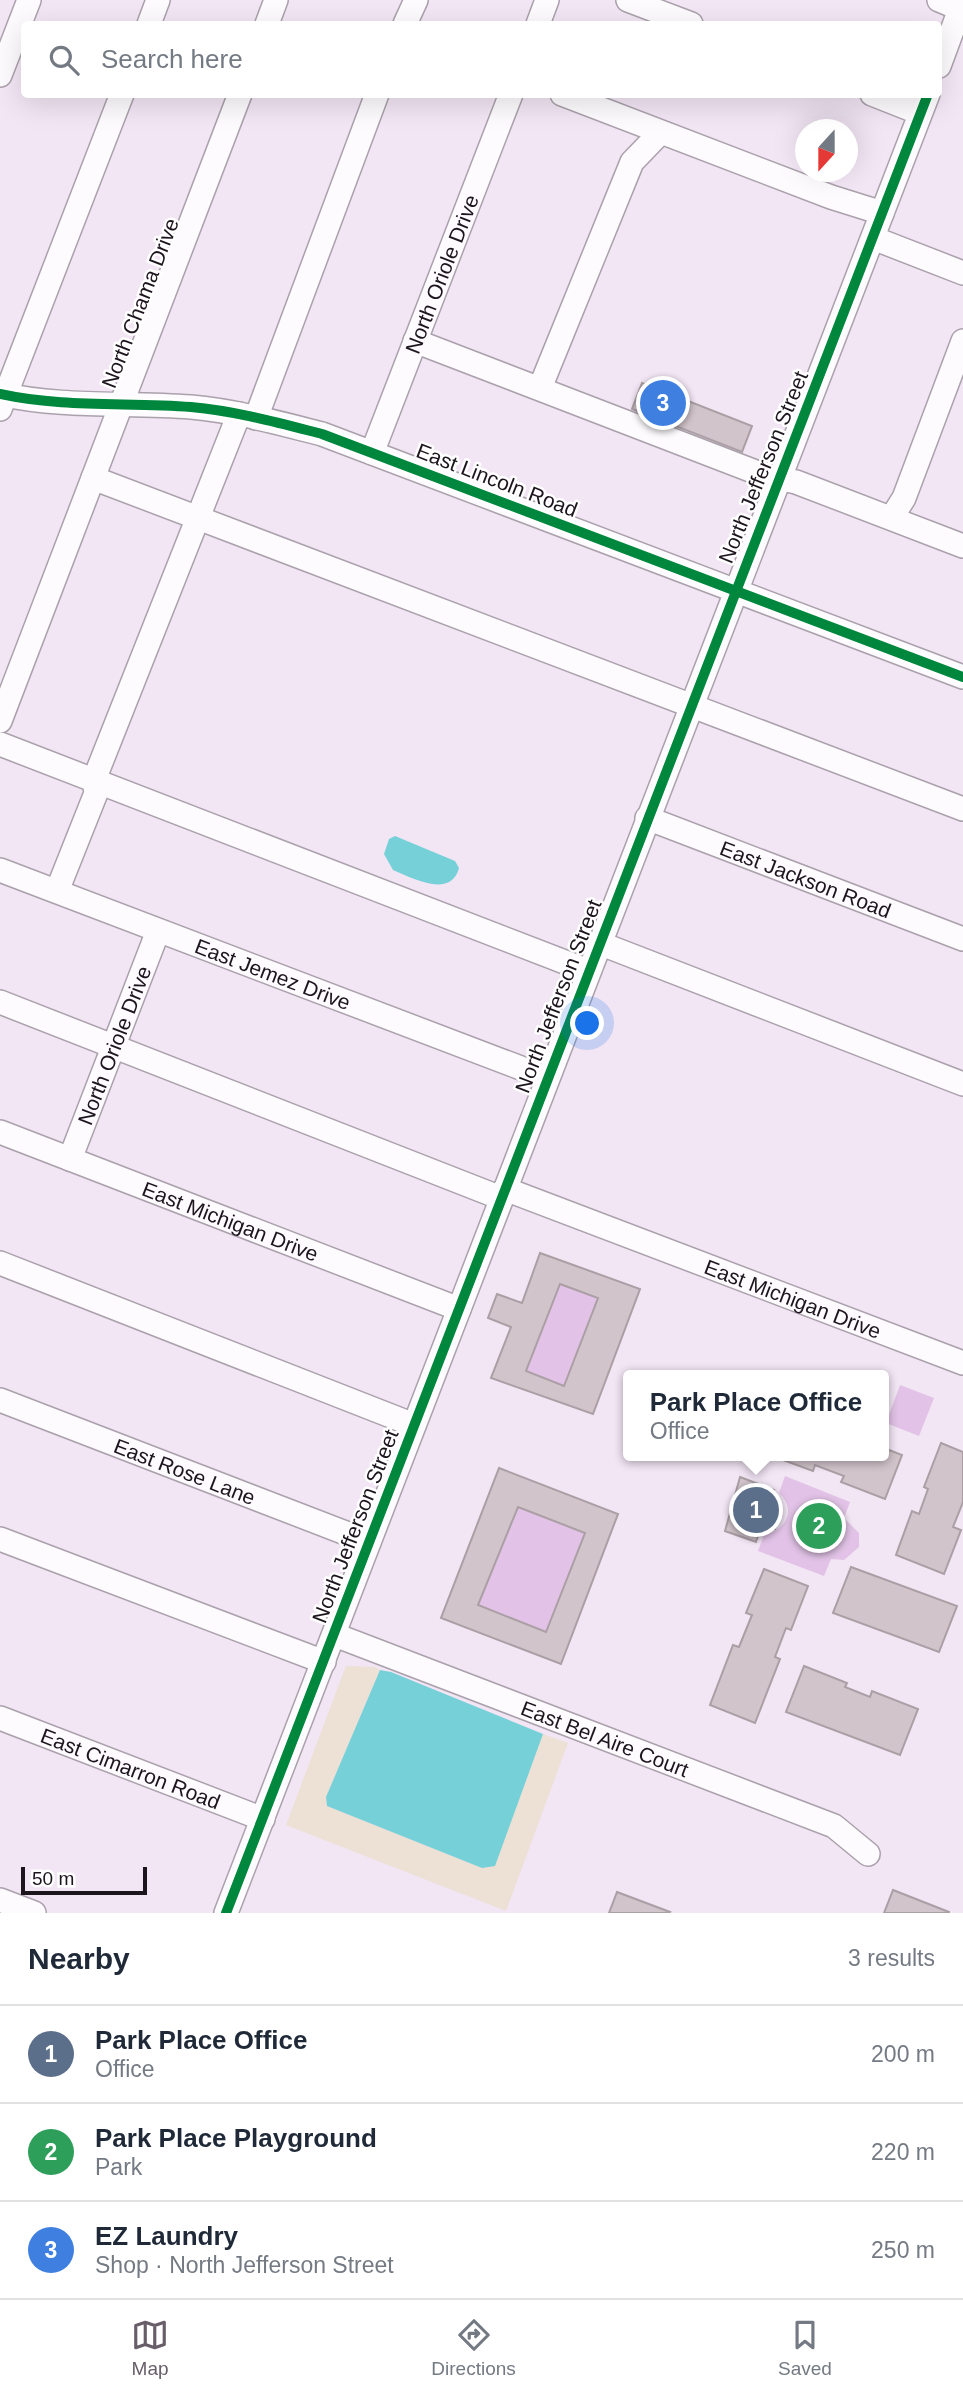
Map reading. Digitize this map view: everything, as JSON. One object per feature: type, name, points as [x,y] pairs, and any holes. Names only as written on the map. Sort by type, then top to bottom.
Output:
[{"type":"street","points":[[0,75],[29,0]]},
{"type":"street","points":[[150,21],[158,0]]},
{"type":"street","points":[[268,21],[276,0]]},
{"type":"street","points":[[406,21],[416,0]]},
{"type":"street","points":[[539,21],[547,0]]},
{"type":"street","points":[[628,0],[683,21]]},
{"type":"street","points":[[942,55],[956,5]]},
{"type":"street","points":[[2,399],[120,98]]},
{"type":"street","name":"North Chama Drive","points":[[0,721],[238,98]]},
{"type":"street","points":[[57,891],[96,793],[94,780],[200,518],[247,416],[375,98]]},
{"type":"street","name":"North Oriole Drive","points":[[372,453],[509,98]]},
{"type":"street","points":[[572,98],[831,197],[882,213]]},
{"type":"street","points":[[893,98],[924,104]]},
{"type":"street","name":"North Jefferson Street","points":[[226,1913],[924,104]]},
{"type":"street","points":[[540,388],[632,162],[660,133]]},
{"type":"street","points":[[873,238],[963,273]]},
{"type":"street","points":[[415,341],[779,480],[796,482],[963,546]]},
{"type":"street","points":[[892,517],[904,498],[963,341]]},
{"type":"street","name":"East Lincoln Road","points":[[2,399],[73,405],[121,404],[247,416],[322,434],[963,677]]},
{"type":"street","points":[[93,478],[963,809]]},
{"type":"street","points":[[0,744],[588,971]]},
{"type":"street","name":"East Jackson Road","points":[[647,818],[963,939]]},
{"type":"street","name":"East Jemez Drive","points":[[0,870],[547,1078]]},
{"type":"street","name":"North Oriole Drive","points":[[70,1159],[158,931]]},
{"type":"street","points":[[599,943],[963,1084]]},
{"type":"street","name":"East Michigan Drive","points":[[0,1002],[503,1193],[963,1363]]},
{"type":"street","name":"East Michigan Drive","points":[[0,1132],[459,1309]]},
{"type":"street","points":[[0,1263],[414,1425]]},
{"type":"street","name":"East Rose Lane","points":[[0,1400],[369,1542]]},
{"type":"street","points":[[0,1539],[324,1662]]},
{"type":"street","name":"East Bel Aire Court","points":[[335,1634],[834,1826],[868,1854]]},
{"type":"street","name":"East Cimarron Road","points":[[0,1718],[263,1819]]},
{"type":"street","points":[[0,1900],[34,1913]]},
{"type":"shaded area","points":[[560,1284],[598,1298],[564,1386],[526,1371]]},
{"type":"shaded area","points":[[900,1385],[934,1398],[919,1436],[889,1424],[889,1415]]},
{"type":"shaded area","points":[[785,1476],[850,1502],[844,1518],[859,1533],[859,1547],[844,1560],[831,1559],[824,1576],[758,1551],[764,1535],[778,1529],[786,1518],[787,1506],[779,1493]]},
{"type":"shaded area","points":[[518,1507],[585,1533],[546,1632],[478,1605],[493,1566],[465,1555],[472,1537],[502,1548]]},
{"type":"sand","points":[[346,1666],[375,1667],[380,1670],[326,1797],[327,1806],[482,1868],[495,1865],[543,1734],[568,1743],[506,1911],[286,1825]]},
{"type":"water","points":[[395,836],[455,861],[459,868],[455,877],[448,883],[430,884],[393,870],[384,854],[389,839]]},
{"type":"water","points":[[380,1670],[391,1672],[543,1734],[495,1866],[482,1868],[327,1806],[326,1797]]},
{"type":"building","points":[[642,383],[752,426],[742,452],[632,409]]},
{"type":"building","points":[[540,1253],[640,1289],[593,1414],[491,1378],[511,1327],[488,1318],[497,1294],[522,1303]],"holes":[[[560,1284],[598,1298],[564,1386],[526,1371]]]},
{"type":"building","points":[[941,1443],[963,1452],[963,1502],[953,1527],[961,1530],[944,1574],[896,1555],[912,1511],[919,1514],[928,1489],[924,1487]]},
{"type":"building","points":[[889,1450],[902,1455],[885,1499],[841,1482],[844,1476],[815,1465],[813,1471],[786,1461],[889,1461]]},
{"type":"building","points":[[499,1468],[618,1514],[561,1664],[441,1618]],"holes":[[[518,1507],[585,1533],[546,1632],[478,1605]]]},
{"type":"building","points":[[740,1477],[774,1490],[771,1497],[779,1500],[773,1514],[779,1516],[775,1529],[769,1527],[767,1532],[760,1530],[756,1542],[725,1531]]},
{"type":"building","points":[[851,1567],[957,1606],[939,1652],[833,1613]]},
{"type":"building","points":[[764,1569],[808,1586],[791,1630],[786,1628],[775,1657],[780,1659],[755,1723],[710,1705],[733,1645],[739,1647],[752,1615],[746,1613]]},
{"type":"building","points":[[804,1666],[847,1683],[845,1687],[870,1697],[872,1691],[918,1709],[900,1755],[786,1712]]},
{"type":"building","points":[[893,1890],[949,1912],[949,1913],[884,1913]]},
{"type":"building","points":[[617,1892],[670,1912],[609,1913]]},
{"type":"cycle path","points":[[226,1913],[926,98]]},
{"type":"cycle path","points":[[0,394],[71,403],[208,409],[322,434],[963,677]]},
{"type":"place","name":"EZ Laundry","points":[[663,403]]},
{"type":"place","name":"Park Place Office","points":[[756,1510]]},
{"type":"place","name":"Park Place Playground","points":[[819,1526]]}]
